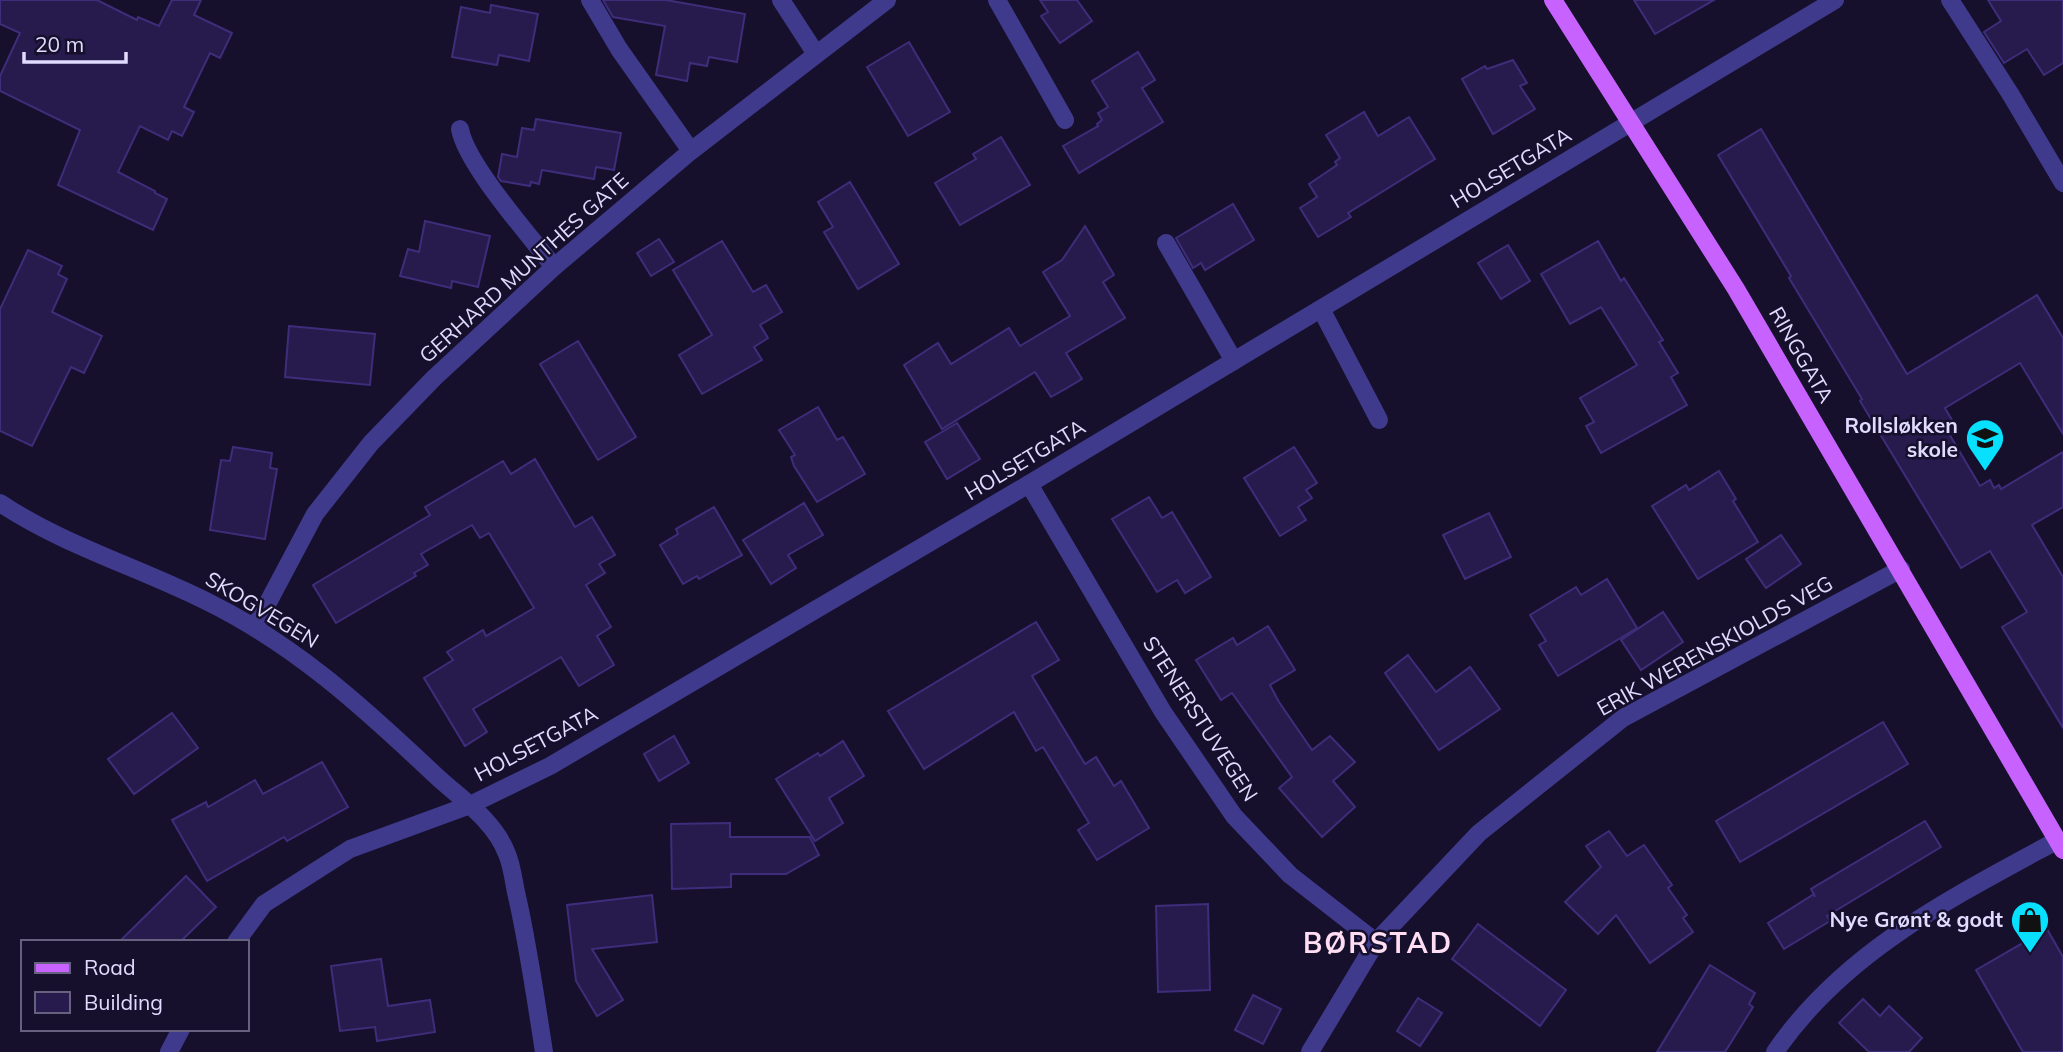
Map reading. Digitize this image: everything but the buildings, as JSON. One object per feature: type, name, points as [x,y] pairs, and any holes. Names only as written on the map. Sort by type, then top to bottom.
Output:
[{"type":"main road","name":"RINGGATA","points":[[1553,0],[1629,124],[1736,289],[2061,845]]},
{"type":"street","points":[[590,0],[619,49],[691,151]]},
{"type":"street","points":[[781,0],[816,54]]},
{"type":"street","name":"GERHARD MUNTHES GATE","points":[[255,628],[315,514],[371,443],[434,378],[554,267],[691,151],[887,0]]},
{"type":"street","points":[[997,0],[1065,120]]},
{"type":"street","name":"HOLSETGATA","points":[[238,940],[264,905],[350,849],[470,805],[550,766],[1029,484],[1835,0]]},
{"type":"street","points":[[1950,0],[2063,183]]},
{"type":"street","points":[[460,129],[462,141],[482,173],[554,267]]},
{"type":"street","points":[[1166,243],[1234,361]]},
{"type":"street","points":[[1321,309],[1380,420]]},
{"type":"street","name":"STENERSTUVEGEN","points":[[1029,484],[1163,712],[1234,816],[1290,876],[1376,942]]},
{"type":"street","name":"SKOGVEGEN","points":[[0,503],[26,521],[178,587],[255,628],[314,668],[364,708],[470,805],[492,828],[507,854],[525,932],[544,1052]]},
{"type":"street","name":"ERIK WERENSKIOLDS VEG","points":[[1310,1052],[1376,942],[1479,832],[1623,718],[1900,569]]},
{"type":"street","points":[[1775,1052],[1793,1026],[1832,985],[1876,948],[1928,912],[2061,845]]},
{"type":"street","points":[[169,1052],[180,1031]]},
{"type":"place","name":"Rollsløkken skole","points":[[1985,472]]},
{"type":"place","name":"Nye Grønt & godt","points":[[2030,954]]},
{"type":"district","name":"BØRSTAD","points":[[1378,943]]}]
